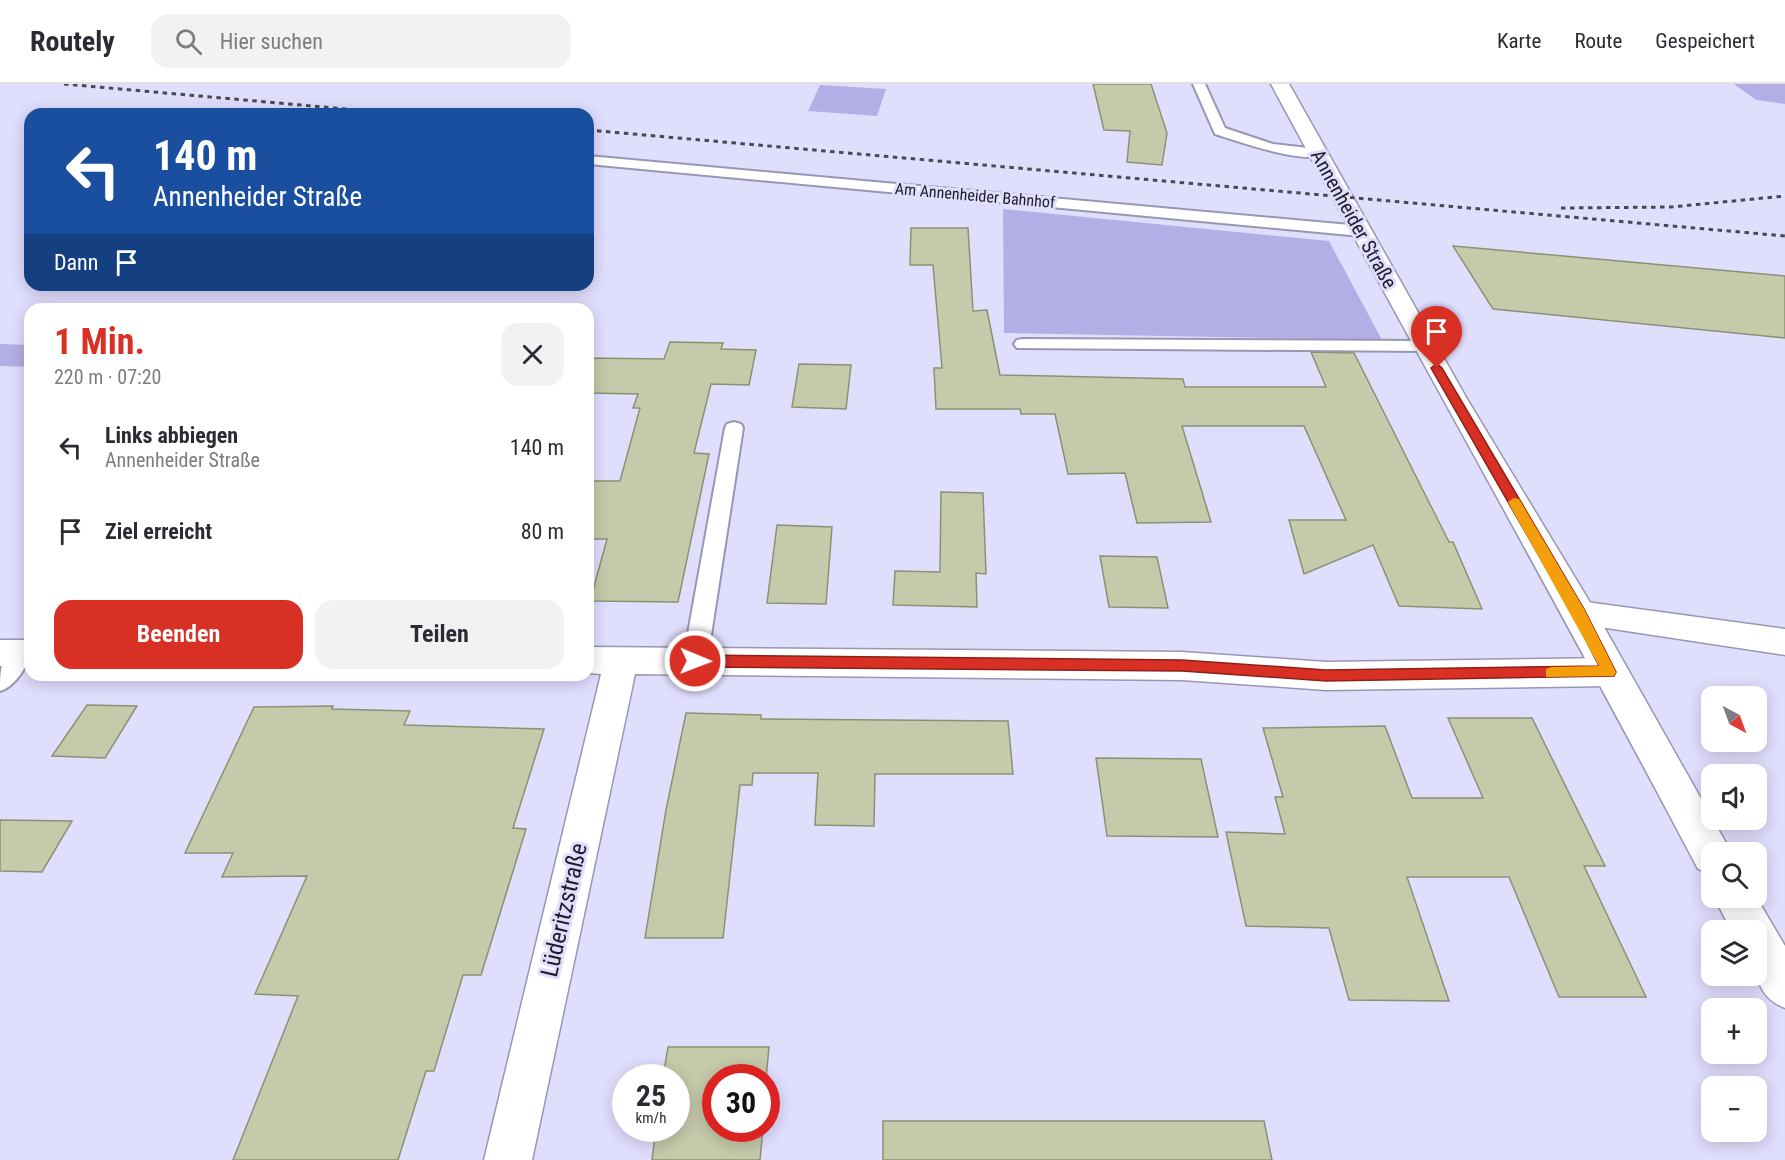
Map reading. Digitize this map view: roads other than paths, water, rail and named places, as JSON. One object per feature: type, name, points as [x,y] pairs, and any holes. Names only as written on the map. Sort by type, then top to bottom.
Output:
[{"type":"street","name":"Annenheider Straße","points":[[1280,84],[1425,346],[1579,613],[1609,672],[1704,842]]},
{"type":"street","points":[[1579,613],[1785,642]]},
{"type":"street","points":[[604,660],[1182,666],[1326,676],[1609,672]]},
{"type":"street","name":"Lüderitzstraße","points":[[508,1160],[604,660]]},
{"type":"street","points":[[1767,955],[1785,987]]},
{"type":"lane","points":[[1199,84],[1220,131],[1271,148],[1317,153]]},
{"type":"lane","name":"Am Annenheider Bahnhof","points":[[594,160],[1361,231]]},
{"type":"lane","points":[[1023,344],[1425,346]]},
{"type":"lane","points":[[695,661],[734,428]]},
{"type":"lane","points":[[0,681],[17,653]]},
{"type":"railway","points":[[64,84],[334,108]]},
{"type":"railway","points":[[594,131],[1785,236]]},
{"type":"railway","points":[[1561,208],[1671,207],[1785,196]]}]
